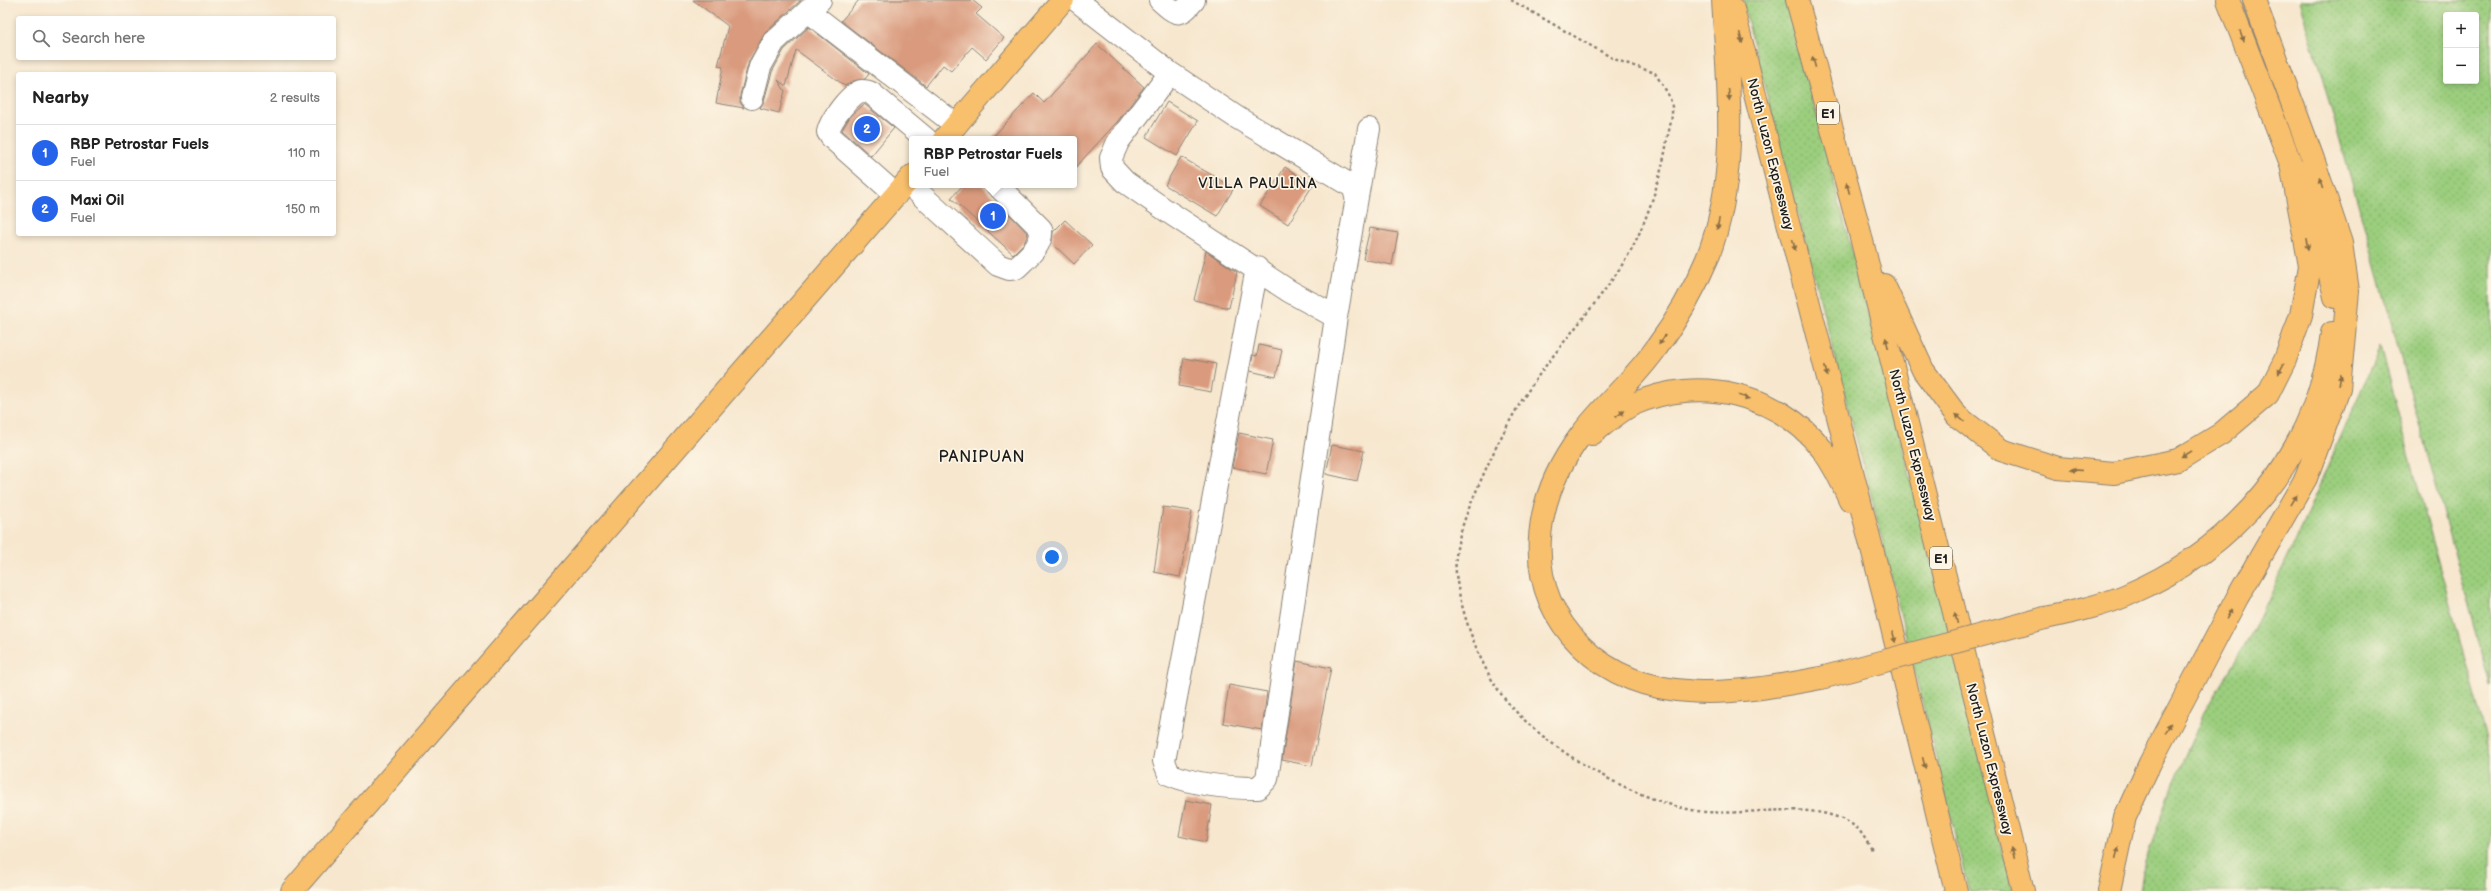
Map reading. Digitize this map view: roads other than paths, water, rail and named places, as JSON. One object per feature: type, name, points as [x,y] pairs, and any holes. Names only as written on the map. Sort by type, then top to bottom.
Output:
[{"type":"main road","points":[[944,136],[1063,0]]},
{"type":"main road","points":[[1723,0],[1731,119],[1728,172],[1718,228],[1689,298],[1657,348],[1596,416],[1567,455],[1556,476],[1546,505],[1539,534],[1539,561],[1544,584],[1554,610],[1567,632],[1586,651],[1609,668],[1666,690],[1723,692],[1821,678],[2126,596],[2164,577],[2201,554],[2234,527],[2263,495],[2288,460],[2308,422],[2323,382],[2330,347],[2334,297],[2332,221]]},
{"type":"main road","name":"North Luzon Expressway","points":[[1731,0],[1885,599],[1956,891]]},
{"type":"main road","name":"North Luzon Expressway","points":[[1797,0],[1858,225],[2023,891]]},
{"type":"main road","points":[[2228,0],[2291,164],[2310,201],[2334,297]]},
{"type":"main road","points":[[2109,891],[2125,817],[2150,763],[2237,598],[2306,478],[2334,403],[2343,362],[2348,291],[2341,243],[2332,221],[2313,158],[2254,0]]},
{"type":"main road","points":[[1858,225],[1902,327],[1924,370],[1957,416],[2001,450],[2058,468],[2114,473],[2178,460],[2221,434],[2268,394],[2285,360],[2301,315],[2310,266],[2291,164]]},
{"type":"main road","points":[[292,891],[819,281],[905,185]]},
{"type":"main road","points":[[1567,455],[1633,404],[1651,398],[1682,390],[1710,390],[1735,394],[1762,402],[1784,414],[1822,448],[1849,498],[1885,599]]},
{"type":"street","points":[[1076,0],[1170,73],[1236,117],[1347,183],[1354,188],[1356,197]]},
{"type":"street","points":[[1160,0],[1173,12],[1179,13],[1184,11],[1194,0]]},
{"type":"street","points":[[752,98],[765,55],[774,42],[814,5],[944,136]]},
{"type":"street","points":[[1170,73],[1118,142],[1111,158],[1112,168],[1124,182],[1257,268],[1289,292],[1336,317]]},
{"type":"street","points":[[944,136],[871,93],[861,91],[853,96],[829,123],[828,132],[832,138],[905,185],[998,265],[1009,269],[1016,268],[1039,244],[1042,236],[1041,229],[999,188]]},
{"type":"street","points":[[1257,268],[1164,761],[1169,774],[1183,780],[1252,788],[1258,788],[1267,779],[1336,317],[1369,130]]},
{"type":"place","name":"Maxi Oil","points":[[867,129]]},
{"type":"place","name":"RBP Petrostar Fuels","points":[[993,216]]},
{"type":"district","name":"VILLA PAULINA","points":[[1258,183]]},
{"type":"district","name":"PANIPUAN","points":[[982,456]]}]
